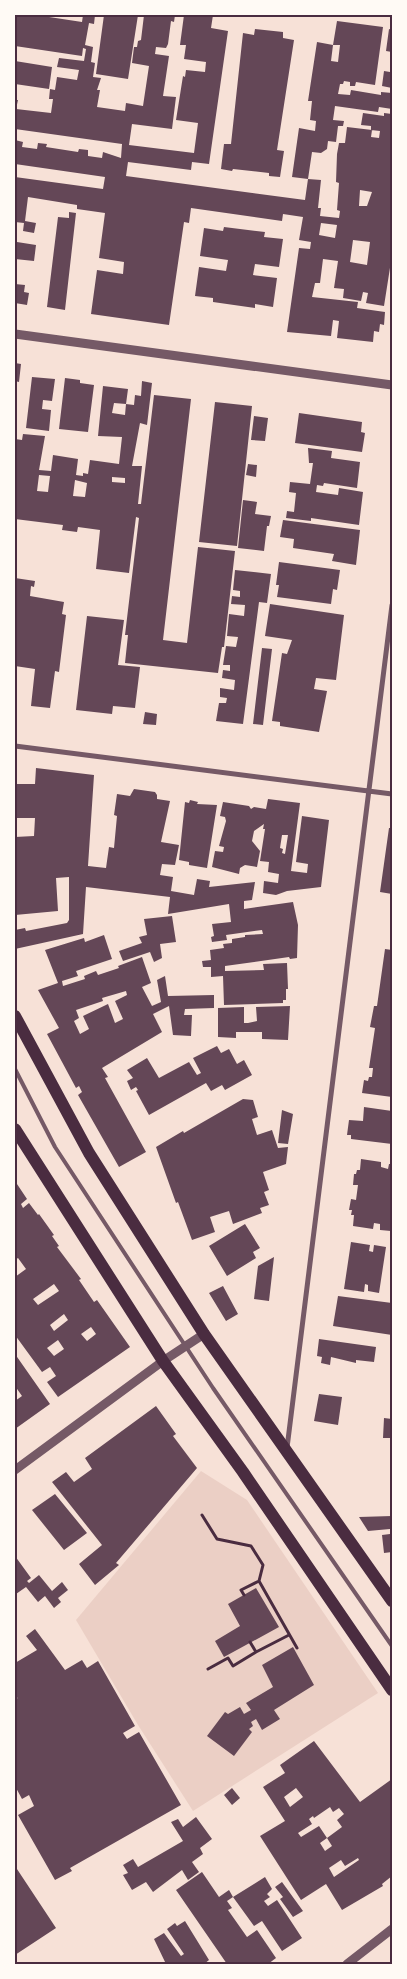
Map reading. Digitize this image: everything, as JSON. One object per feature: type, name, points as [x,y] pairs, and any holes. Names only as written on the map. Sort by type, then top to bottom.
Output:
[{"type":"main road","points":[[15,1016],[89,1152],[204,1334],[392,1601]]},
{"type":"main road","points":[[15,1129],[18,1144],[162,1361],[242,1472],[392,1690]]},
{"type":"street","points":[[15,334],[392,385]]},
{"type":"street","points":[[287,1451],[392,605]]},
{"type":"street","points":[[15,746],[392,794]]},
{"type":"street","points":[[15,1470],[162,1361],[204,1334]]},
{"type":"street","points":[[347,1964],[392,1929]]},
{"type":"lane","points":[[15,1069],[56,1147],[185,1346],[392,1646]]},
{"type":"path","points":[[202,1515],[217,1539],[251,1546],[263,1565],[259,1581],[297,1648]]},
{"type":"path","points":[[244,1595],[241,1590],[259,1581]]},
{"type":"path","points":[[208,1669],[228,1658],[233,1666],[289,1635]]},
{"type":"path","points":[[250,1642],[256,1652]]},
{"type":"shaded area","points":[[201,1471],[247,1500],[378,1693],[193,1811],[138,1725],[76,1620]]},
{"type":"building","points":[[15,15],[36,15],[82,22],[83,15],[95,15],[94,24],[89,23],[85,45],[93,47],[91,62],[95,63],[93,77],[101,78],[97,90],[100,90],[97,107],[125,111],[126,103],[143,106],[149,66],[132,63],[134,47],[137,47],[138,41],[141,40],[144,15],[175,15],[174,22],[171,21],[166,48],[156,47],[155,54],[169,56],[163,96],[176,97],[172,129],[132,124],[129,145],[194,153],[198,123],[176,120],[183,76],[185,77],[186,70],[205,72],[206,62],[184,59],[186,45],[180,45],[184,15],[213,15],[211,28],[228,31],[209,164],[192,162],[191,170],[128,162],[126,176],[305,200],[308,179],[321,180],[318,208],[321,208],[320,216],[339,218],[340,211],[337,210],[339,183],[336,182],[337,154],[339,143],[345,143],[347,127],[371,130],[371,126],[361,125],[363,113],[384,116],[384,113],[392,114],[392,255],[384,306],[366,303],[368,293],[363,292],[361,301],[343,298],[344,289],[334,288],[338,261],[323,259],[320,283],[315,283],[312,297],[358,302],[357,308],[385,312],[384,325],[380,324],[379,332],[374,331],[373,342],[337,338],[339,321],[333,320],[331,336],[287,332],[299,248],[310,249],[311,242],[299,240],[303,217],[283,214],[282,221],[191,208],[189,223],[184,222],[169,325],[91,314],[97,270],[123,274],[124,262],[99,258],[105,213],[77,209],[77,205],[28,197],[25,221],[36,223],[34,233],[23,231],[24,223],[15,222],[15,177],[103,189],[105,177],[15,164],[15,140],[23,142],[22,147],[37,149],[38,143],[47,144],[46,147],[78,152],[79,149],[88,150],[88,156],[102,158],[103,152],[121,158],[122,144],[15,129],[15,100],[18,100],[16,109],[51,113],[53,99],[49,99],[50,89],[55,90],[57,77],[77,80],[79,70],[57,67],[59,58],[84,61],[86,49],[83,48],[82,56],[15,46]],"holes":[[[372,130],[380,131],[379,138],[371,137]],[[360,190],[372,192],[367,206],[359,206]],[[321,223],[337,225],[335,238],[319,235]],[[353,240],[370,242],[367,265],[350,262]]]},
{"type":"building","points":[[104,15],[138,15],[128,79],[96,74]]},
{"type":"building","points":[[337,21],[383,27],[375,85],[356,82],[355,86],[350,86],[350,82],[344,81],[343,84],[340,84],[338,94],[350,95],[351,90],[381,95],[381,92],[392,93],[392,109],[379,107],[378,112],[335,106],[333,120],[344,121],[343,126],[338,126],[336,142],[328,141],[327,149],[321,153],[312,152],[308,179],[292,177],[299,128],[315,131],[316,121],[310,120],[312,101],[308,101],[317,42],[333,45]],"holes":[[[333,45],[340,45],[338,62],[331,61]]]},
{"type":"building","points":[[255,29],[283,32],[283,38],[294,40],[277,150],[284,151],[280,177],[269,176],[269,173],[221,169],[224,144],[231,144],[243,33],[254,35]]},
{"type":"building","points":[[389,29],[392,30],[392,52],[386,51]]},
{"type":"building","points":[[15,61],[52,67],[49,89],[15,84]]},
{"type":"building","points":[[391,68],[392,88],[382,86],[384,71],[390,72]]},
{"type":"building","points":[[69,212],[76,213],[65,310],[47,307],[58,217],[69,218]]},
{"type":"building","points":[[224,227],[265,232],[264,237],[283,239],[279,267],[255,264],[253,275],[277,278],[273,307],[255,304],[255,308],[213,302],[213,298],[195,296],[199,267],[226,271],[228,260],[200,256],[204,228],[223,231]]},
{"type":"building","points":[[17,242],[36,245],[34,261],[15,259]]},
{"type":"building","points":[[15,284],[25,285],[24,292],[29,293],[27,305],[15,303]]},
{"type":"building","points":[[15,363],[21,364],[19,382],[15,381]]},
{"type":"building","points":[[32,377],[55,379],[52,401],[43,400],[42,409],[51,410],[49,431],[26,428]]},
{"type":"building","points":[[65,378],[80,380],[80,383],[94,385],[88,432],[59,429]]},
{"type":"building","points":[[142,381],[152,383],[147,425],[140,423],[132,466],[142,466],[138,504],[141,504],[154,395],[191,399],[163,640],[187,643],[198,547],[235,551],[224,647],[222,647],[218,673],[125,663],[128,635],[125,635],[139,518],[136,517],[129,573],[96,569],[100,530],[78,527],[77,532],[62,530],[63,525],[15,519],[15,439],[22,440],[23,434],[45,436],[39,470],[51,471],[53,455],[78,459],[76,475],[83,476],[83,473],[88,474],[90,460],[119,464],[122,437],[98,436],[103,386],[128,389],[126,404],[134,405],[135,395],[141,396]],"holes":[[[114,403],[126,404],[125,415],[112,413]],[[39,475],[50,476],[48,492],[37,491]],[[112,477],[125,478],[125,483],[112,482]],[[75,480],[87,483],[85,497],[73,496]]]},
{"type":"building","points":[[215,402],[252,406],[237,546],[199,542]]},
{"type":"building","points":[[299,413],[362,422],[361,432],[365,433],[362,452],[295,443]]},
{"type":"building","points":[[254,416],[268,418],[265,441],[251,440]]},
{"type":"building","points":[[308,448],[332,451],[331,458],[360,462],[357,488],[324,483],[323,486],[317,485],[316,492],[338,495],[339,488],[363,492],[359,525],[311,518],[311,521],[286,518],[287,511],[294,512],[296,493],[289,492],[290,482],[310,484],[313,463],[309,463]]},
{"type":"building","points":[[248,464],[257,465],[256,477],[246,475]]},
{"type":"building","points":[[243,500],[257,502],[255,514],[271,516],[269,526],[267,526],[264,551],[238,548]]},
{"type":"building","points":[[283,520],[360,530],[356,565],[332,561],[334,554],[293,548],[294,539],[280,537]]},
{"type":"building","points":[[279,562],[340,570],[337,590],[333,589],[331,604],[277,597],[279,585],[276,585]]},
{"type":"building","points":[[235,570],[271,574],[267,603],[259,602],[243,724],[216,721],[219,703],[226,703],[227,698],[220,697],[220,688],[234,690],[235,680],[222,678],[223,670],[230,671],[230,665],[223,665],[226,646],[236,647],[238,637],[227,636],[229,614],[244,616],[245,605],[231,604],[232,596],[240,597],[240,591],[233,590]]},
{"type":"building","points":[[15,578],[35,581],[34,587],[31,586],[30,596],[64,602],[62,614],[66,615],[59,672],[55,671],[50,708],[31,706],[35,669],[15,666]]},
{"type":"building","points":[[270,604],[344,615],[336,680],[316,678],[314,689],[327,691],[319,732],[280,726],[280,722],[272,721],[282,653],[287,654],[292,640],[265,636]]},
{"type":"building","points":[[87,616],[124,620],[118,665],[140,667],[135,708],[113,706],[112,714],[76,710]]},
{"type":"building","points":[[262,648],[272,649],[263,725],[253,724]]},
{"type":"building","points":[[145,712],[157,714],[156,725],[143,724]]},
{"type":"building","points":[[36,768],[94,775],[88,866],[106,868],[109,847],[114,848],[117,816],[114,815],[117,794],[130,796],[134,789],[155,792],[157,799],[170,801],[161,842],[179,845],[175,865],[162,864],[160,875],[173,877],[171,891],[194,895],[197,879],[210,881],[209,887],[255,882],[252,900],[244,901],[244,909],[293,902],[298,925],[297,958],[290,959],[289,957],[225,966],[225,971],[264,970],[263,964],[287,963],[288,989],[286,989],[286,1000],[283,1000],[283,1003],[224,1005],[223,976],[211,977],[211,967],[203,967],[202,961],[211,960],[210,950],[224,948],[223,944],[232,943],[232,939],[245,937],[245,935],[263,934],[262,930],[226,935],[227,940],[212,942],[211,937],[214,936],[212,924],[231,922],[229,904],[168,914],[170,897],[86,887],[83,934],[15,949],[15,930],[25,928],[26,931],[67,923],[69,920],[69,877],[56,878],[58,911],[15,915],[15,837],[34,836],[35,818],[15,818],[15,784],[35,784]]},
{"type":"building","points":[[268,799],[300,803],[291,871],[307,873],[308,864],[296,862],[302,816],[329,820],[321,887],[287,891],[276,895],[263,893],[264,881],[278,883],[279,874],[268,872],[269,862],[260,861],[265,829],[263,829],[264,824],[254,831],[252,841],[260,851],[257,867],[245,865],[240,868],[239,874],[212,867],[215,851],[223,852],[224,847],[219,846],[226,821],[225,817],[220,816],[223,802],[249,806],[251,809],[254,807],[266,809]],"holes":[[[282,835],[288,835],[285,854],[282,853],[283,849],[280,848]]]},
{"type":"building","points":[[190,800],[198,802],[197,804],[217,805],[207,868],[189,865],[189,862],[179,860],[185,802],[189,803]]},
{"type":"building","points":[[389,828],[392,828],[392,894],[380,892]]},
{"type":"building","points":[[172,916],[176,942],[160,944],[162,958],[154,962],[150,952],[123,961],[119,951],[142,943],[139,937],[147,935],[144,919]]},
{"type":"building","points":[[104,935],[112,959],[76,971],[78,976],[62,981],[63,986],[85,979],[84,976],[96,971],[98,975],[142,957],[151,983],[142,987],[152,1006],[161,1002],[157,980],[165,976],[168,996],[214,995],[214,1008],[185,1009],[184,1015],[192,1015],[191,1036],[173,1035],[169,1006],[153,1014],[162,1032],[102,1068],[108,1077],[105,1078],[146,1152],[119,1167],[78,1095],[82,1092],[79,1086],[76,1088],[47,1034],[59,1028],[38,990],[58,983],[45,950],[84,938],[85,942]],"holes":[[[126,991],[127,995],[115,1001],[123,1019],[115,1023],[108,1004],[83,1016],[89,1029],[80,1034],[74,1021],[79,1018],[76,1010],[103,1001],[102,998]]]},
{"type":"building","points":[[385,949],[392,950],[392,1097],[362,1093],[364,1080],[368,1081],[369,1077],[372,1077],[373,1068],[369,1068],[375,1028],[370,1027],[374,1006],[377,1006]]},
{"type":"building","points":[[290,1006],[288,1040],[262,1039],[262,1032],[236,1032],[236,1038],[218,1037],[218,1008],[244,1007],[244,1023],[248,1023],[257,1021],[256,1007]]},
{"type":"building","points":[[217,1046],[221,1053],[229,1049],[237,1064],[244,1060],[252,1075],[225,1090],[222,1085],[211,1091],[206,1083],[149,1115],[136,1091],[138,1090],[136,1087],[131,1090],[127,1081],[133,1078],[127,1070],[147,1058],[159,1078],[189,1062],[197,1075],[201,1073],[193,1058]]},
{"type":"building","points":[[243,1099],[253,1100],[258,1117],[252,1119],[257,1135],[272,1130],[278,1148],[288,1147],[286,1164],[263,1172],[269,1190],[264,1192],[269,1205],[260,1208],[262,1213],[233,1224],[229,1211],[210,1217],[215,1232],[192,1240],[178,1202],[176,1203],[156,1147]]},
{"type":"building","points":[[364,1107],[392,1111],[392,1144],[351,1139],[351,1135],[347,1135],[349,1120],[363,1121]]},
{"type":"building","points":[[282,1110],[293,1114],[288,1144],[278,1143]]},
{"type":"building","points":[[361,1159],[381,1162],[381,1167],[388,1169],[389,1164],[392,1164],[391,1231],[380,1230],[380,1224],[374,1223],[373,1229],[353,1226],[354,1215],[351,1215],[352,1210],[349,1210],[351,1199],[356,1200],[358,1185],[353,1185],[354,1174],[356,1174],[357,1170],[360,1170]]},
{"type":"building","points":[[15,1181],[27,1199],[21,1204],[23,1208],[29,1203],[39,1214],[54,1235],[52,1236],[59,1246],[57,1247],[81,1279],[79,1280],[94,1302],[97,1300],[130,1347],[58,1397],[47,1382],[56,1376],[50,1367],[42,1372],[15,1335],[15,1277],[26,1269],[18,1258],[15,1260]],"holes":[[[54,1284],[59,1291],[38,1305],[33,1299]],[[64,1314],[68,1320],[54,1331],[50,1325]],[[91,1327],[96,1334],[87,1341],[81,1334]],[[58,1340],[64,1349],[54,1356],[47,1348]]]},
{"type":"building","points":[[245,1224],[260,1248],[253,1252],[256,1258],[227,1276],[209,1246]]},
{"type":"building","points":[[351,1242],[370,1245],[369,1251],[373,1252],[374,1245],[386,1247],[379,1293],[368,1291],[368,1285],[365,1284],[364,1292],[344,1289]]},
{"type":"building","points":[[274,1257],[269,1301],[254,1299],[258,1266]]},
{"type":"building","points":[[223,1286],[238,1314],[226,1321],[209,1293]]},
{"type":"building","points":[[338,1296],[392,1303],[392,1335],[333,1326]]},
{"type":"building","points":[[319,1339],[376,1347],[374,1362],[356,1360],[356,1363],[331,1357],[330,1365],[321,1363],[322,1357],[317,1356]]},
{"type":"building","points":[[15,1354],[50,1404],[15,1429],[15,1401],[22,1396],[15,1386]]},
{"type":"building","points":[[319,1394],[342,1397],[338,1425],[314,1421]]},
{"type":"building","points":[[156,1406],[176,1434],[173,1436],[197,1468],[116,1563],[119,1565],[95,1585],[79,1564],[102,1545],[52,1482],[66,1472],[74,1482],[92,1469],[85,1458]]},
{"type":"building","points":[[384,1418],[392,1419],[392,1438],[383,1438]]},
{"type":"building","points":[[55,1494],[87,1533],[64,1550],[32,1510]]},
{"type":"building","points":[[392,1516],[392,1552],[384,1553],[382,1535],[390,1534],[390,1529],[368,1531],[359,1517]]},
{"type":"building","points":[[15,1556],[31,1578],[27,1581],[29,1583],[39,1575],[52,1591],[62,1582],[68,1590],[58,1598],[61,1602],[54,1608],[45,1596],[38,1602],[26,1587],[16,1594]]},
{"type":"building","points":[[256,1588],[279,1627],[224,1657],[215,1641],[240,1626],[228,1604]]},
{"type":"building","points":[[35,1629],[65,1670],[82,1660],[87,1668],[98,1661],[135,1726],[123,1733],[127,1739],[139,1732],[181,1805],[70,1868],[72,1871],[55,1880],[18,1815],[34,1806],[29,1795],[22,1799],[15,1786],[15,1699],[18,1698],[15,1697],[15,1663],[37,1650],[26,1636]]},
{"type":"building","points":[[293,1647],[314,1685],[274,1710],[280,1719],[262,1730],[256,1719],[251,1722],[253,1726],[249,1729],[252,1732],[234,1756],[207,1736],[225,1712],[228,1714],[240,1707],[244,1714],[251,1710],[246,1703],[273,1687],[262,1665]]},
{"type":"building","points":[[314,1741],[360,1802],[392,1779],[392,1876],[382,1884],[383,1886],[342,1910],[326,1884],[301,1900],[260,1836],[285,1821],[263,1787],[285,1773],[280,1765]],"holes":[[[296,1788],[303,1797],[290,1807],[284,1797]],[[330,1807],[333,1812],[339,1808],[344,1814],[337,1820],[342,1827],[327,1838],[319,1826],[301,1837],[298,1833],[312,1824],[309,1819],[313,1816],[314,1818]],[[327,1838],[332,1846],[325,1851],[320,1843]],[[358,1858],[359,1860],[334,1877],[329,1868],[341,1860],[345,1866]]]},
{"type":"building","points":[[232,1788],[240,1798],[232,1805],[224,1795]]},
{"type":"building","points":[[196,1817],[212,1839],[200,1848],[203,1854],[192,1862],[199,1872],[188,1880],[182,1870],[153,1892],[146,1882],[132,1890],[123,1875],[128,1873],[123,1865],[133,1859],[138,1867],[183,1841],[171,1822],[178,1819],[183,1827]]},
{"type":"building","points":[[15,1866],[56,1928],[15,1955]]},
{"type":"building","points":[[202,1872],[219,1897],[229,1890],[233,1897],[227,1901],[232,1908],[228,1910],[247,1937],[257,1930],[276,1958],[268,1964],[227,1964],[176,1890]]},
{"type":"building","points":[[265,1877],[272,1889],[267,1894],[270,1897],[264,1901],[268,1906],[277,1900],[302,1938],[282,1951],[262,1921],[254,1926],[233,1897]]},
{"type":"building","points":[[282,1882],[303,1911],[293,1917],[280,1899],[283,1897],[275,1887]]},
{"type":"building","points":[[185,1921],[209,1960],[204,1964],[166,1964],[154,1939],[164,1933],[181,1956],[184,1954],[167,1929],[175,1923],[177,1926]]}]
